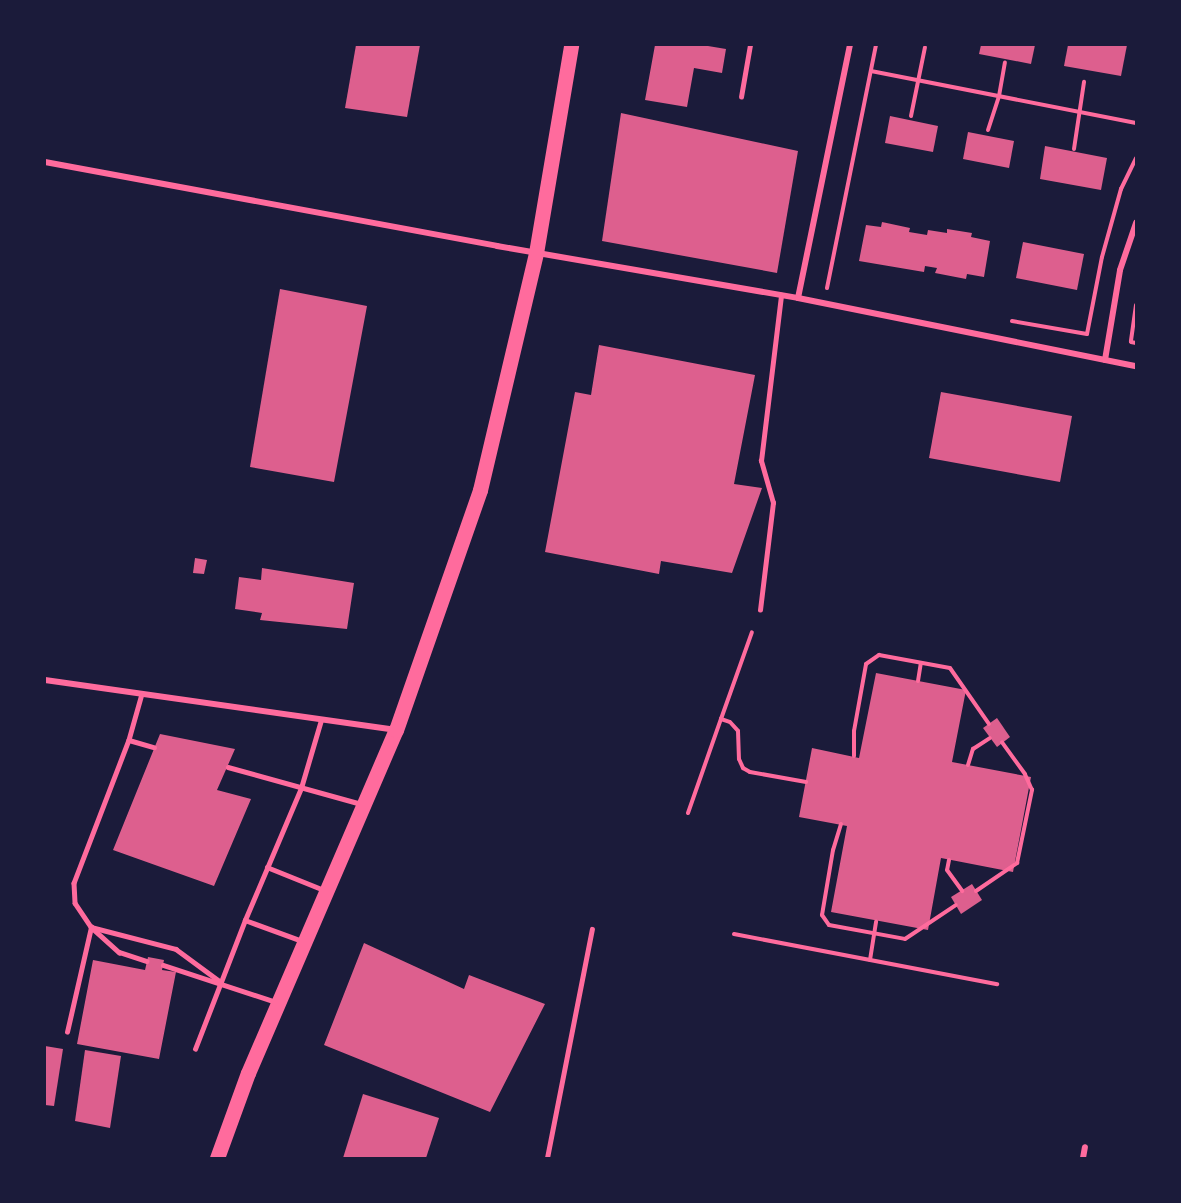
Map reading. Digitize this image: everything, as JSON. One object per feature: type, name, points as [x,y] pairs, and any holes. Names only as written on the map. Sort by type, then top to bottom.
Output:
[{"type":"main road","points":[[217,1158],[248,1073],[396,730],[480,490],[536,253],[571,45]]},
{"type":"street","points":[[798,298],[850,45]]},
{"type":"street","points":[[45,162],[536,253],[798,298],[1136,366]]},
{"type":"street","points":[[1105,360],[1120,270],[1136,223]]},
{"type":"street","points":[[45,680],[396,730]]},
{"type":"street","points":[[1083,1158],[1084,1147]]},
{"type":"lane","points":[[741,97],[750,45]]},
{"type":"lane","points":[[760,610],[773,503],[762,461],[781,295]]},
{"type":"lane","points":[[142,694],[129,740],[74,883],[75,903],[91,927],[119,952],[147,961]]},
{"type":"lane","points":[[195,1049],[244,920],[302,788],[321,720]]},
{"type":"lane","points":[[129,740],[154,747]]},
{"type":"lane","points":[[228,766],[364,805]]},
{"type":"lane","points":[[267,867],[327,891]]},
{"type":"lane","points":[[244,920],[304,942]]},
{"type":"lane","points":[[91,927],[176,949],[221,982]]},
{"type":"lane","points":[[67,1032],[91,927]]},
{"type":"lane","points":[[547,1158],[592,929]]},
{"type":"lane","points":[[163,965],[279,1002]]},
{"type":"path","points":[[838,290],[827,288],[876,45]]},
{"type":"path","points":[[911,116],[916,80],[925,47]]},
{"type":"path","points":[[988,130],[999,96],[1005,63]]},
{"type":"path","points":[[871,71],[1136,123]]},
{"type":"path","points":[[1074,149],[1084,82]]},
{"type":"path","points":[[1008,320],[1087,334],[1102,257],[1121,189],[1136,158]]},
{"type":"path","points":[[1136,305],[1131,342],[1136,343]]},
{"type":"path","points":[[688,813],[752,632]]},
{"type":"path","points":[[854,756],[854,731],[866,664],[879,655],[950,668],[989,724]]},
{"type":"path","points":[[918,681],[921,663]]},
{"type":"path","points":[[721,719],[730,722],[738,731],[739,759],[743,768],[750,772],[806,782]]},
{"type":"path","points":[[968,765],[973,749],[990,738]]},
{"type":"path","points":[[976,891],[1017,863],[1032,790],[1025,774],[1002,742]]},
{"type":"path","points":[[841,824],[832,850],[822,915],[829,926],[905,939],[956,905]]},
{"type":"path","points":[[949,860],[947,870],[962,891]]},
{"type":"path","points":[[870,960],[876,921]]},
{"type":"path","points":[[734,934],[997,984]]},
{"type":"building","points":[[356,45],[420,45],[407,117],[345,108]]},
{"type":"building","points":[[655,45],[702,45],[726,49],[722,73],[694,68],[687,107],[645,100]]},
{"type":"building","points":[[981,45],[1035,45],[1031,64],[979,54]]},
{"type":"building","points":[[1068,45],[1127,45],[1121,76],[1064,66]]},
{"type":"building","points":[[621,113],[798,151],[777,273],[602,241]]},
{"type":"building","points":[[890,116],[938,126],[933,152],[885,143]]},
{"type":"building","points":[[968,132],[1014,141],[1009,168],[963,159]]},
{"type":"building","points":[[1045,146],[1107,158],[1101,190],[1040,179]]},
{"type":"building","points":[[882,222],[910,228],[909,232],[927,235],[928,230],[947,233],[947,229],[972,233],[971,237],[990,241],[984,277],[967,274],[966,279],[935,273],[937,268],[925,266],[924,272],[859,261],[866,225],[881,227]]},
{"type":"building","points":[[1023,242],[1084,254],[1077,290],[1016,278]]},
{"type":"building","points":[[280,289],[367,306],[334,482],[250,467]]},
{"type":"building","points":[[599,345],[755,375],[734,484],[762,488],[732,573],[661,561],[659,574],[545,552],[575,392],[591,395]]},
{"type":"building","points":[[941,392],[1072,416],[1060,482],[929,458]]},
{"type":"building","points":[[195,558],[207,560],[204,574],[193,573]]},
{"type":"building","points":[[262,568],[354,583],[347,629],[260,620],[262,613],[235,609],[239,577],[261,580]]},
{"type":"building","points":[[876,673],[966,690],[952,762],[1031,777],[1013,872],[941,858],[928,930],[831,912],[847,826],[799,817],[812,748],[859,758]]},
{"type":"building","points":[[997,718],[1010,737],[997,747],[983,728]]},
{"type":"building","points":[[160,734],[235,749],[217,790],[251,799],[214,886],[113,850]]},
{"type":"building","points":[[972,884],[982,900],[961,914],[951,897]]},
{"type":"building","points":[[364,943],[464,989],[469,975],[545,1004],[490,1112],[324,1045]]},
{"type":"building","points":[[148,957],[164,960],[162,970],[176,972],[159,1059],[77,1044],[93,960],[145,970]]},
{"type":"building","points":[[45,1046],[63,1049],[54,1106],[45,1105]]},
{"type":"building","points":[[85,1050],[121,1056],[110,1128],[75,1121]]},
{"type":"building","points":[[363,1094],[439,1118],[426,1158],[343,1158]]}]
